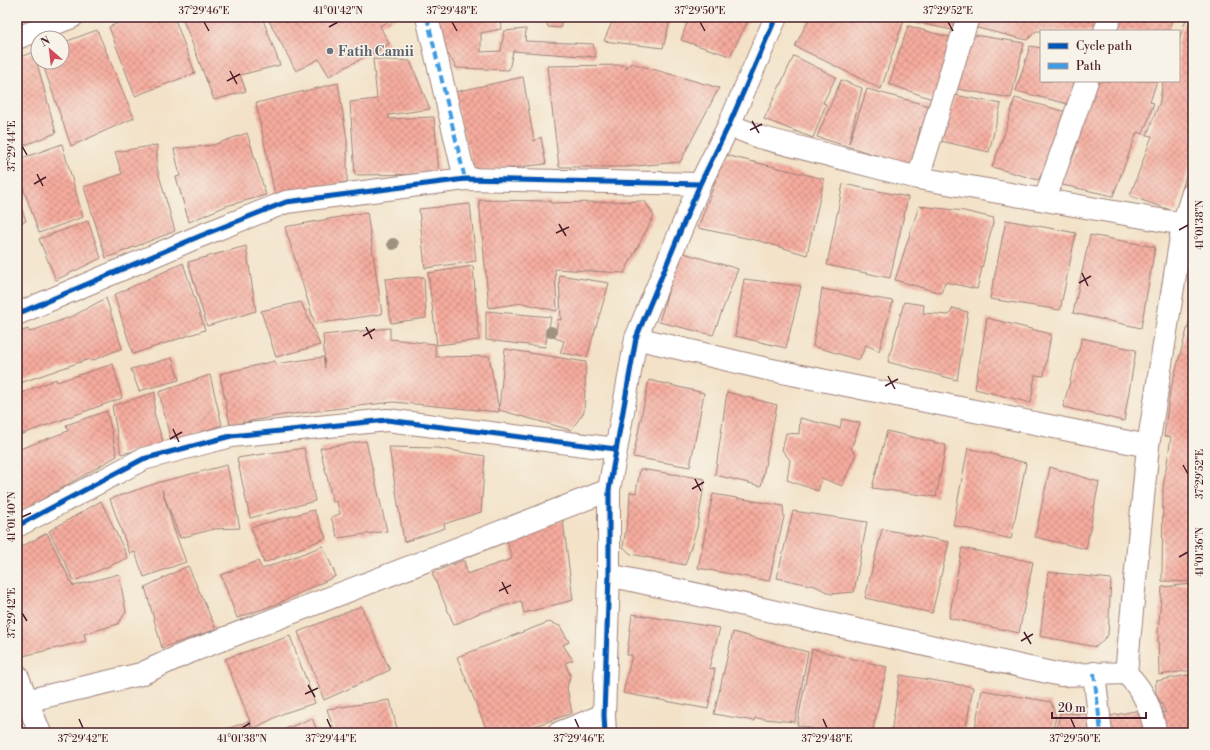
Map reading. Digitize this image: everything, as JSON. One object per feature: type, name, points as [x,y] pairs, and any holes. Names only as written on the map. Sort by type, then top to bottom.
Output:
[{"type":"street","points":[[17,38],[72,17]]},
{"type":"street","points":[[428,17],[465,179]]},
{"type":"street","points":[[558,733],[605,724],[609,575],[609,490],[636,338],[700,184],[729,126],[776,17]]},
{"type":"street","points":[[918,178],[968,17]]},
{"type":"street","points":[[1105,30],[1110,17]]},
{"type":"street","points":[[1045,199],[1087,82]]},
{"type":"street","points":[[729,126],[759,137],[918,178],[1183,224]]},
{"type":"street","points":[[17,314],[200,236],[286,202],[465,179],[700,184]]},
{"type":"street","points":[[1126,673],[1148,446],[1183,224],[1193,193]]},
{"type":"street","points":[[636,338],[767,369],[1148,446]]},
{"type":"street","points":[[17,526],[143,459],[231,436],[387,420],[616,449]]},
{"type":"street","points":[[26,701],[141,674],[182,655],[609,490]]},
{"type":"street","points":[[609,575],[1061,675],[1126,673],[1139,686],[1149,703],[1156,733]]},
{"type":"street","points":[[1094,673],[1101,733]]},
{"type":"street","points":[[17,675],[26,701],[40,733]]},
{"type":"building","points":[[132,17],[174,17],[195,73],[135,96],[109,27]]},
{"type":"building","points":[[182,17],[262,17],[280,65],[240,75],[246,91],[214,100]]},
{"type":"building","name":"Fatih Camii","points":[[267,17],[396,17],[380,26],[389,44],[329,76],[319,59],[296,71]]},
{"type":"building","points":[[437,17],[500,17],[501,29],[481,33],[481,52],[501,51],[504,31],[526,29],[525,41],[593,44],[596,57],[513,51],[509,70],[457,68],[443,47]]},
{"type":"building","points":[[545,17],[561,17],[561,28],[548,27]]},
{"type":"building","points":[[597,17],[597,21],[578,18]]},
{"type":"building","points":[[614,17],[671,17],[663,48],[604,41]]},
{"type":"building","points":[[689,17],[750,17],[730,56],[681,40]]},
{"type":"building","points":[[810,17],[905,17],[881,89],[795,46]]},
{"type":"building","points":[[912,17],[964,17],[961,28],[952,30],[910,21]]},
{"type":"building","points":[[976,17],[1105,17],[1100,30],[1040,30],[1036,31],[1027,40],[973,27]]},
{"type":"building","points":[[1114,17],[1173,17],[1169,30],[1110,30]]},
{"type":"building","points":[[1187,17],[1193,17],[1193,150],[1176,212],[1130,196],[1152,136],[1147,135],[1160,101],[1163,82],[1180,82],[1180,37]]},
{"type":"building","points":[[908,26],[952,38],[935,100],[889,84]]},
{"type":"building","points":[[97,30],[134,118],[71,146],[45,70],[70,70],[70,40]]},
{"type":"building","points":[[968,34],[1024,43],[1011,98],[951,88]]},
{"type":"building","points":[[1030,46],[1040,48],[1040,82],[1081,82],[1072,105],[1016,91]]},
{"type":"building","points":[[30,53],[30,70],[39,70],[56,133],[17,148],[17,58]]},
{"type":"building","points":[[794,56],[836,77],[823,103],[826,104],[813,138],[764,119]]},
{"type":"building","points":[[373,59],[410,61],[430,109],[389,115],[389,119],[434,117],[439,174],[355,175],[350,102],[377,99]]},
{"type":"building","points":[[631,63],[719,88],[680,162],[625,167],[559,167],[547,66],[626,65],[626,69]]},
{"type":"building","points":[[523,77],[534,141],[541,137],[546,164],[475,172],[462,129],[455,92]]},
{"type":"building","points":[[841,80],[862,88],[849,143],[867,89],[933,107],[928,127],[920,127],[912,166],[817,137]]},
{"type":"building","points":[[1093,82],[1157,82],[1150,102],[1154,103],[1143,134],[1137,132],[1113,196],[1058,184],[1065,161],[1070,164],[1077,147],[1070,144]]},
{"type":"building","points":[[338,83],[347,140],[347,182],[275,195],[256,103]]},
{"type":"building","points":[[955,95],[1001,104],[989,152],[941,141]]},
{"type":"building","points":[[1015,98],[1070,113],[1038,180],[992,167],[1004,135]]},
{"type":"building","points":[[247,133],[266,195],[226,206],[189,222],[176,177],[180,176],[174,149],[213,145]]},
{"type":"building","points":[[62,144],[83,217],[39,233],[17,170],[17,160]]},
{"type":"building","points":[[157,145],[157,168],[175,231],[106,258],[84,187],[122,174],[115,152]]},
{"type":"building","points":[[725,155],[824,179],[807,255],[760,241],[698,228]]},
{"type":"building","points":[[843,184],[908,197],[890,278],[827,265]]},
{"type":"building","points":[[17,195],[26,221],[17,224]]},
{"type":"building","points":[[479,200],[551,201],[551,203],[645,201],[654,216],[624,273],[555,269],[557,311],[522,303],[489,308]]},
{"type":"building","points":[[470,204],[476,261],[425,268],[419,209]]},
{"type":"building","points":[[919,206],[964,211],[994,218],[977,289],[945,282],[941,293],[895,280]]},
{"type":"building","points":[[367,212],[382,314],[315,324],[285,227]]},
{"type":"building","points":[[1006,220],[1076,233],[1060,310],[990,299]]},
{"type":"building","points":[[88,221],[101,258],[56,280],[39,239]]},
{"type":"building","points":[[1090,235],[1155,247],[1141,328],[1073,313]]},
{"type":"building","points":[[246,246],[256,311],[207,326],[188,262]]},
{"type":"building","points":[[680,252],[738,269],[713,335],[659,322]]},
{"type":"building","points":[[183,263],[205,330],[133,354],[114,295]]},
{"type":"building","points":[[473,266],[479,340],[437,345],[428,273]]},
{"type":"building","points":[[559,275],[609,283],[587,357],[560,353],[564,341],[555,338],[558,319],[561,320]]},
{"type":"building","points":[[424,277],[426,318],[391,323],[385,279]]},
{"type":"building","points":[[744,279],[801,286],[786,348],[735,336]]},
{"type":"building","points":[[822,289],[893,301],[879,351],[866,345],[859,360],[813,346]]},
{"type":"building","points":[[106,298],[122,348],[91,361],[89,359],[17,384],[17,333],[28,329],[29,332],[73,316]]},
{"type":"building","points":[[301,302],[320,345],[276,357],[261,311]]},
{"type":"building","points":[[904,302],[924,305],[923,313],[949,315],[953,308],[968,312],[957,380],[888,362]]},
{"type":"building","points":[[1193,308],[1193,582],[1162,581],[1163,488],[1171,437],[1164,436],[1170,391]]},
{"type":"building","points":[[486,311],[551,317],[545,347],[486,340]]},
{"type":"building","points":[[987,318],[1051,334],[1044,376],[1035,375],[1031,403],[975,389]]},
{"type":"building","points":[[390,328],[390,339],[435,344],[436,357],[489,356],[499,412],[393,402],[283,415],[230,425],[220,374],[275,361],[275,364],[323,357],[325,368],[323,335]]},
{"type":"building","points":[[1082,338],[1136,350],[1124,421],[1063,407]]},
{"type":"building","points":[[505,349],[586,362],[584,412],[571,430],[499,410]]},
{"type":"building","points":[[172,358],[179,380],[139,391],[131,369]]},
{"type":"building","points":[[113,364],[122,398],[17,436],[17,395],[56,379],[57,382]]},
{"type":"building","points":[[210,375],[222,425],[171,442],[159,392]]},
{"type":"building","points":[[649,380],[704,393],[690,467],[633,457]]},
{"type":"building","points":[[155,392],[154,413],[164,445],[121,454],[112,406]]},
{"type":"building","points":[[727,392],[777,405],[761,486],[715,475]]},
{"type":"building","points":[[107,411],[117,456],[17,514],[17,450],[68,431],[66,425]]},
{"type":"building","points":[[800,418],[840,428],[842,419],[860,423],[851,449],[856,454],[842,486],[822,478],[818,491],[787,480],[790,460],[782,450],[786,433],[799,434]]},
{"type":"building","points":[[887,431],[946,445],[936,497],[872,488]]},
{"type":"building","points":[[366,441],[387,531],[338,538],[331,517],[340,514],[337,502],[333,502],[320,448]]},
{"type":"building","points":[[389,447],[438,448],[485,456],[481,512],[444,524],[445,528],[404,542]]},
{"type":"building","points":[[304,448],[315,501],[250,518],[237,458]]},
{"type":"building","points":[[968,448],[1026,463],[1011,539],[953,525]]},
{"type":"building","points":[[227,465],[240,528],[214,529],[180,538],[162,490],[186,562],[144,577],[135,552],[130,554],[110,499],[160,482]]},
{"type":"building","points":[[1050,467],[1099,482],[1086,549],[1035,537]]},
{"type":"building","points":[[640,469],[705,479],[697,528],[685,565],[631,554],[623,547],[629,511],[630,492],[636,493]]},
{"type":"building","points":[[713,494],[783,506],[784,517],[769,581],[698,568]]},
{"type":"building","points":[[101,501],[128,558],[74,581],[49,531]]},
{"type":"building","points":[[314,510],[326,538],[264,563],[251,527]]},
{"type":"building","points":[[793,511],[867,522],[854,592],[831,594],[815,586],[777,578]]},
{"type":"building","points":[[563,520],[573,600],[524,613],[521,601],[479,613],[454,625],[432,573],[464,560],[467,574],[512,559],[507,540]]},
{"type":"building","points":[[882,529],[949,542],[932,613],[865,598]]},
{"type":"building","points":[[47,533],[73,586],[119,574],[126,612],[118,624],[84,634],[86,641],[23,656],[17,637],[17,549]]},
{"type":"building","points":[[323,546],[336,576],[277,604],[237,618],[221,575],[258,561],[262,569]]},
{"type":"building","points":[[962,548],[1033,562],[1019,633],[949,618]]},
{"type":"building","points":[[188,566],[216,629],[162,648],[145,587]]},
{"type":"building","points":[[1048,572],[1111,579],[1108,635],[1096,647],[1040,636]]},
{"type":"building","points":[[1193,584],[1193,670],[1159,675],[1158,632],[1162,587]]},
{"type":"building","points":[[361,606],[390,670],[324,700],[298,632]]},
{"type":"building","points":[[632,614],[720,628],[709,668],[715,669],[708,709],[623,693],[632,655],[627,655]]},
{"type":"building","points":[[549,622],[560,626],[569,642],[563,645],[573,660],[565,663],[570,675],[567,688],[572,713],[515,733],[488,733],[457,657]]},
{"type":"building","points":[[733,632],[808,652],[795,722],[755,718],[754,721],[714,714]]},
{"type":"building","points":[[290,636],[315,703],[284,713],[253,729],[225,659]]},
{"type":"building","points":[[812,649],[887,667],[872,733],[829,733],[797,725]]},
{"type":"building","points":[[1193,674],[1193,733],[1162,733],[1157,715],[1166,712],[1156,694],[1156,681]]},
{"type":"building","points":[[900,675],[973,687],[965,733],[891,733]]},
{"type":"building","points":[[982,690],[1051,702],[1056,717],[1052,733],[974,733]]},
{"type":"building","points":[[390,700],[398,733],[335,733],[327,709]]},
{"type":"building","points":[[1145,709],[1150,733],[1107,733],[1105,717]]},
{"type":"building","points":[[1060,713],[1089,714],[1094,733],[1056,733]]},
{"type":"building","points":[[312,718],[318,733],[276,733]]},
{"type":"building","points":[[249,721],[252,733],[221,733],[221,731]]},
{"type":"building","points":[[21,728],[23,733],[17,733],[17,729]]},
{"type":"marked path","points":[[427,17],[465,179]]},
{"type":"marked path","points":[[1094,673],[1101,733]]},
{"type":"cycle path","points":[[605,733],[604,715],[609,575],[609,490],[636,338],[700,184],[729,125],[776,17]]},
{"type":"cycle path","points":[[17,314],[200,236],[286,202],[465,179],[700,184]]},
{"type":"cycle path","points":[[17,526],[143,459],[231,436],[387,420],[616,449]]},
{"type":"place","name":"Fatih Camii","points":[[330,51]]}]
